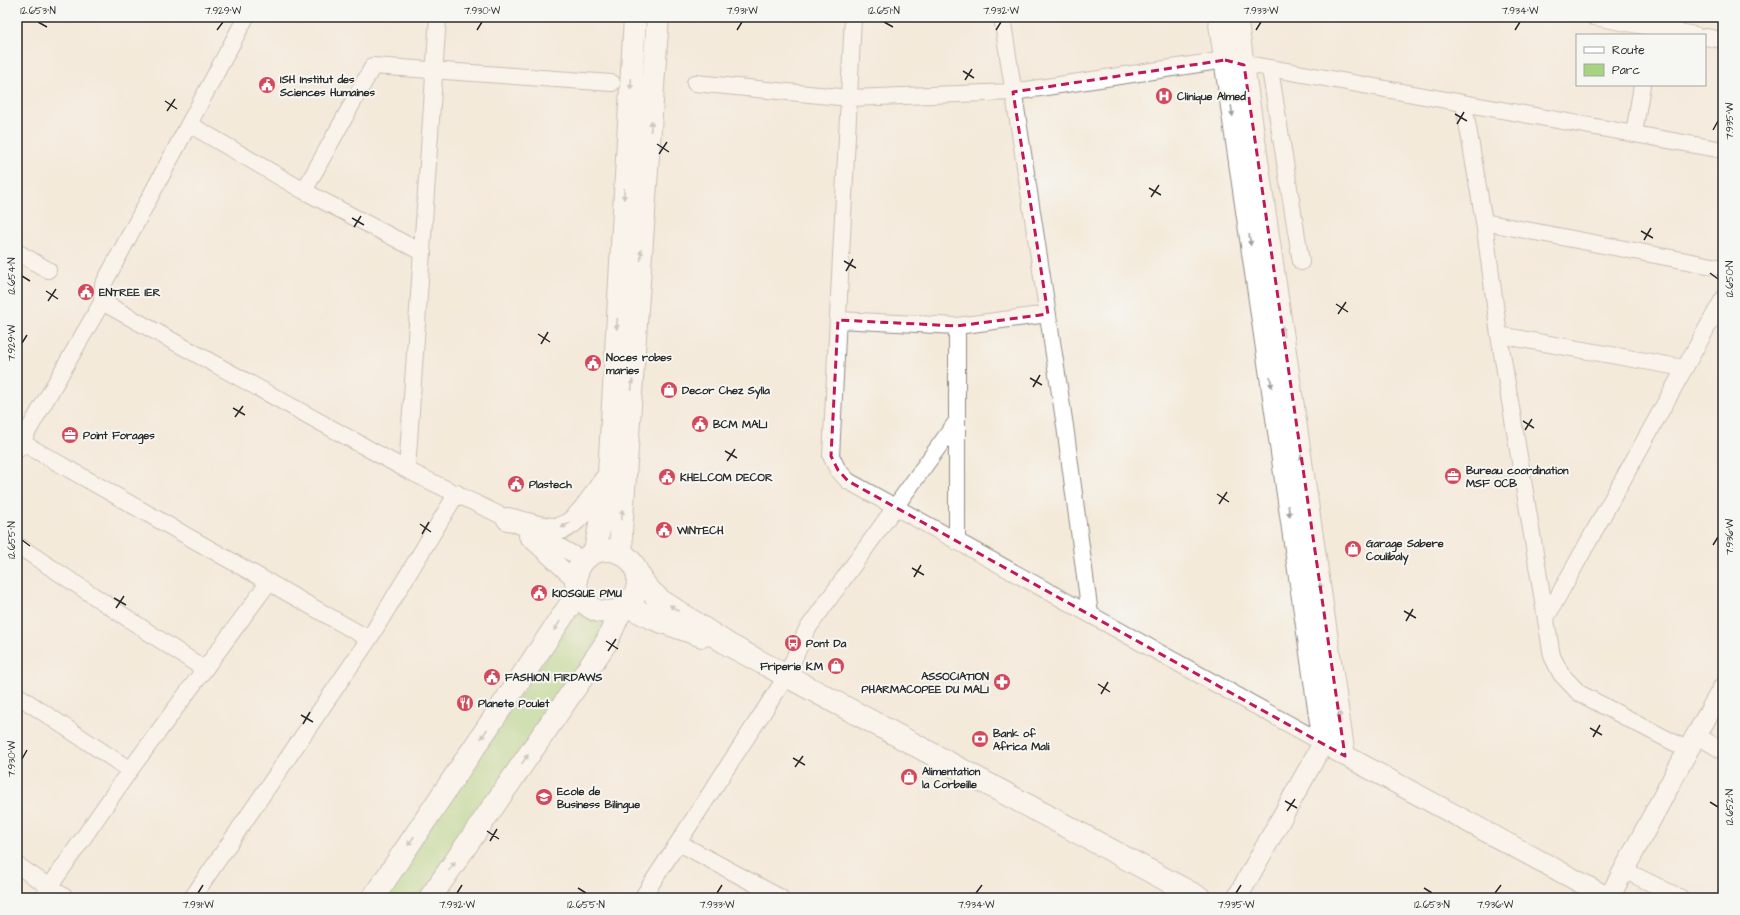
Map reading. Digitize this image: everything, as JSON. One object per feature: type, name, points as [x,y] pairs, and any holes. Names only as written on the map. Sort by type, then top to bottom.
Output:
[{"type":"main road","points":[[626,17],[632,57]]},
{"type":"main road","points":[[635,17],[609,474],[590,556],[577,571],[577,586],[585,604],[597,611],[610,612],[624,607],[660,622],[729,645]]},
{"type":"main road","points":[[622,554],[622,524],[657,38],[660,17]]},
{"type":"main road","points":[[508,519],[554,530],[565,526],[583,511],[609,474]]},
{"type":"main road","points":[[590,556],[606,550],[622,554],[628,558],[648,588],[660,600],[729,645],[786,677],[1200,898]]},
{"type":"main road","points":[[430,898],[606,643],[624,607],[633,598],[637,590],[638,580],[636,570]]},
{"type":"main road","points":[[372,898],[577,586]]},
{"type":"street","points":[[246,17],[103,285],[102,302],[19,446],[269,582],[369,639]]},
{"type":"street","points":[[407,470],[436,69],[438,17]]},
{"type":"street","points":[[853,17],[831,456],[838,470],[848,481],[1345,756],[1609,898],[1692,742],[1723,688]]},
{"type":"street","points":[[1002,17],[1065,426],[1090,614]]},
{"type":"street","points":[[1218,17],[1323,743],[1236,898]]},
{"type":"street","points":[[1237,17],[1345,756]]},
{"type":"street","points":[[1594,17],[1652,26],[1690,34]]},
{"type":"street","points":[[1706,37],[1723,40]]},
{"type":"street","points":[[694,83],[850,98],[1013,92],[1225,60],[1244,65],[1723,150]]},
{"type":"street","points":[[304,191],[373,66],[436,69],[612,83]]},
{"type":"street","points":[[1270,69],[1301,262]]},
{"type":"street","points":[[1634,134],[1642,86]]},
{"type":"street","points":[[1464,104],[1484,222],[1499,335],[1552,656],[1560,674],[1579,693],[1692,742],[1723,751]]},
{"type":"street","points":[[189,124],[304,191],[423,254]]},
{"type":"street","points":[[1484,222],[1723,268]]},
{"type":"street","points":[[17,252],[48,270]]},
{"type":"street","points":[[1546,618],[1723,299]]},
{"type":"street","points":[[102,302],[407,470],[508,519],[590,556]]},
{"type":"street","points":[[838,320],[957,326],[1048,314]]},
{"type":"street","points":[[957,326],[957,542]]},
{"type":"street","points":[[1499,335],[1684,368]]},
{"type":"street","points":[[642,898],[786,677],[806,632],[957,421]]},
{"type":"street","points":[[192,898],[369,639],[457,493]]},
{"type":"street","points":[[508,519],[577,586]]},
{"type":"street","points":[[17,545],[204,669]]},
{"type":"street","points":[[46,892],[130,770],[269,582]]},
{"type":"street","points":[[17,695],[130,770]]},
{"type":"street","points":[[679,843],[781,898]]},
{"type":"street","points":[[17,865],[46,892],[66,898]]},
{"type":"street","points":[[1624,870],[1681,898]]},
{"type":"highlighted area","points":[[1225,60],[1244,65],[1345,756],[848,481],[838,470],[831,456],[838,320],[957,326],[1048,314],[1013,92]]},
{"type":"green space","points":[[579,610],[595,620],[610,622],[422,898],[381,898]]},
{"type":"place","name":"ISH Institut des Sciences Humaines","points":[[267,85]]},
{"type":"place","name":"Clinique Almed","points":[[1164,96]]},
{"type":"place","name":"ENTREE IER","points":[[86,292]]},
{"type":"place","name":"Noces robes maries","points":[[593,363]]},
{"type":"place","name":"Decor Chez Sylla","points":[[669,390]]},
{"type":"place","name":"BCM MALI","points":[[700,424]]},
{"type":"place","name":"Point Forages","points":[[70,435]]},
{"type":"place","name":"Bureau coordination MSF OCB","points":[[1453,476]]},
{"type":"place","name":"KHELCOM DECOR","points":[[667,477]]},
{"type":"place","name":"Plastech","points":[[516,484]]},
{"type":"place","name":"WINTECH","points":[[664,530]]},
{"type":"place","name":"Garage Sabere Coulibaly","points":[[1353,549]]},
{"type":"place","name":"KIOSQUE PMU","points":[[539,593]]},
{"type":"place","name":"Pont Da","points":[[793,643]]},
{"type":"place","name":"Friperie K.M","points":[[836,666]]},
{"type":"place","name":"FASHION FIRDAWS","points":[[492,677]]},
{"type":"place","name":"ASSOCIATION PHARMACOPEE DU MALI","points":[[1002,682]]},
{"type":"place","name":"Planete Poulet","points":[[465,703]]},
{"type":"place","name":"Bank of Africa Mali","points":[[980,739]]},
{"type":"place","name":"Alimentation la Corbeille","points":[[909,777]]},
{"type":"place","name":"Ecole de Business Bilingue","points":[[544,797]]}]
